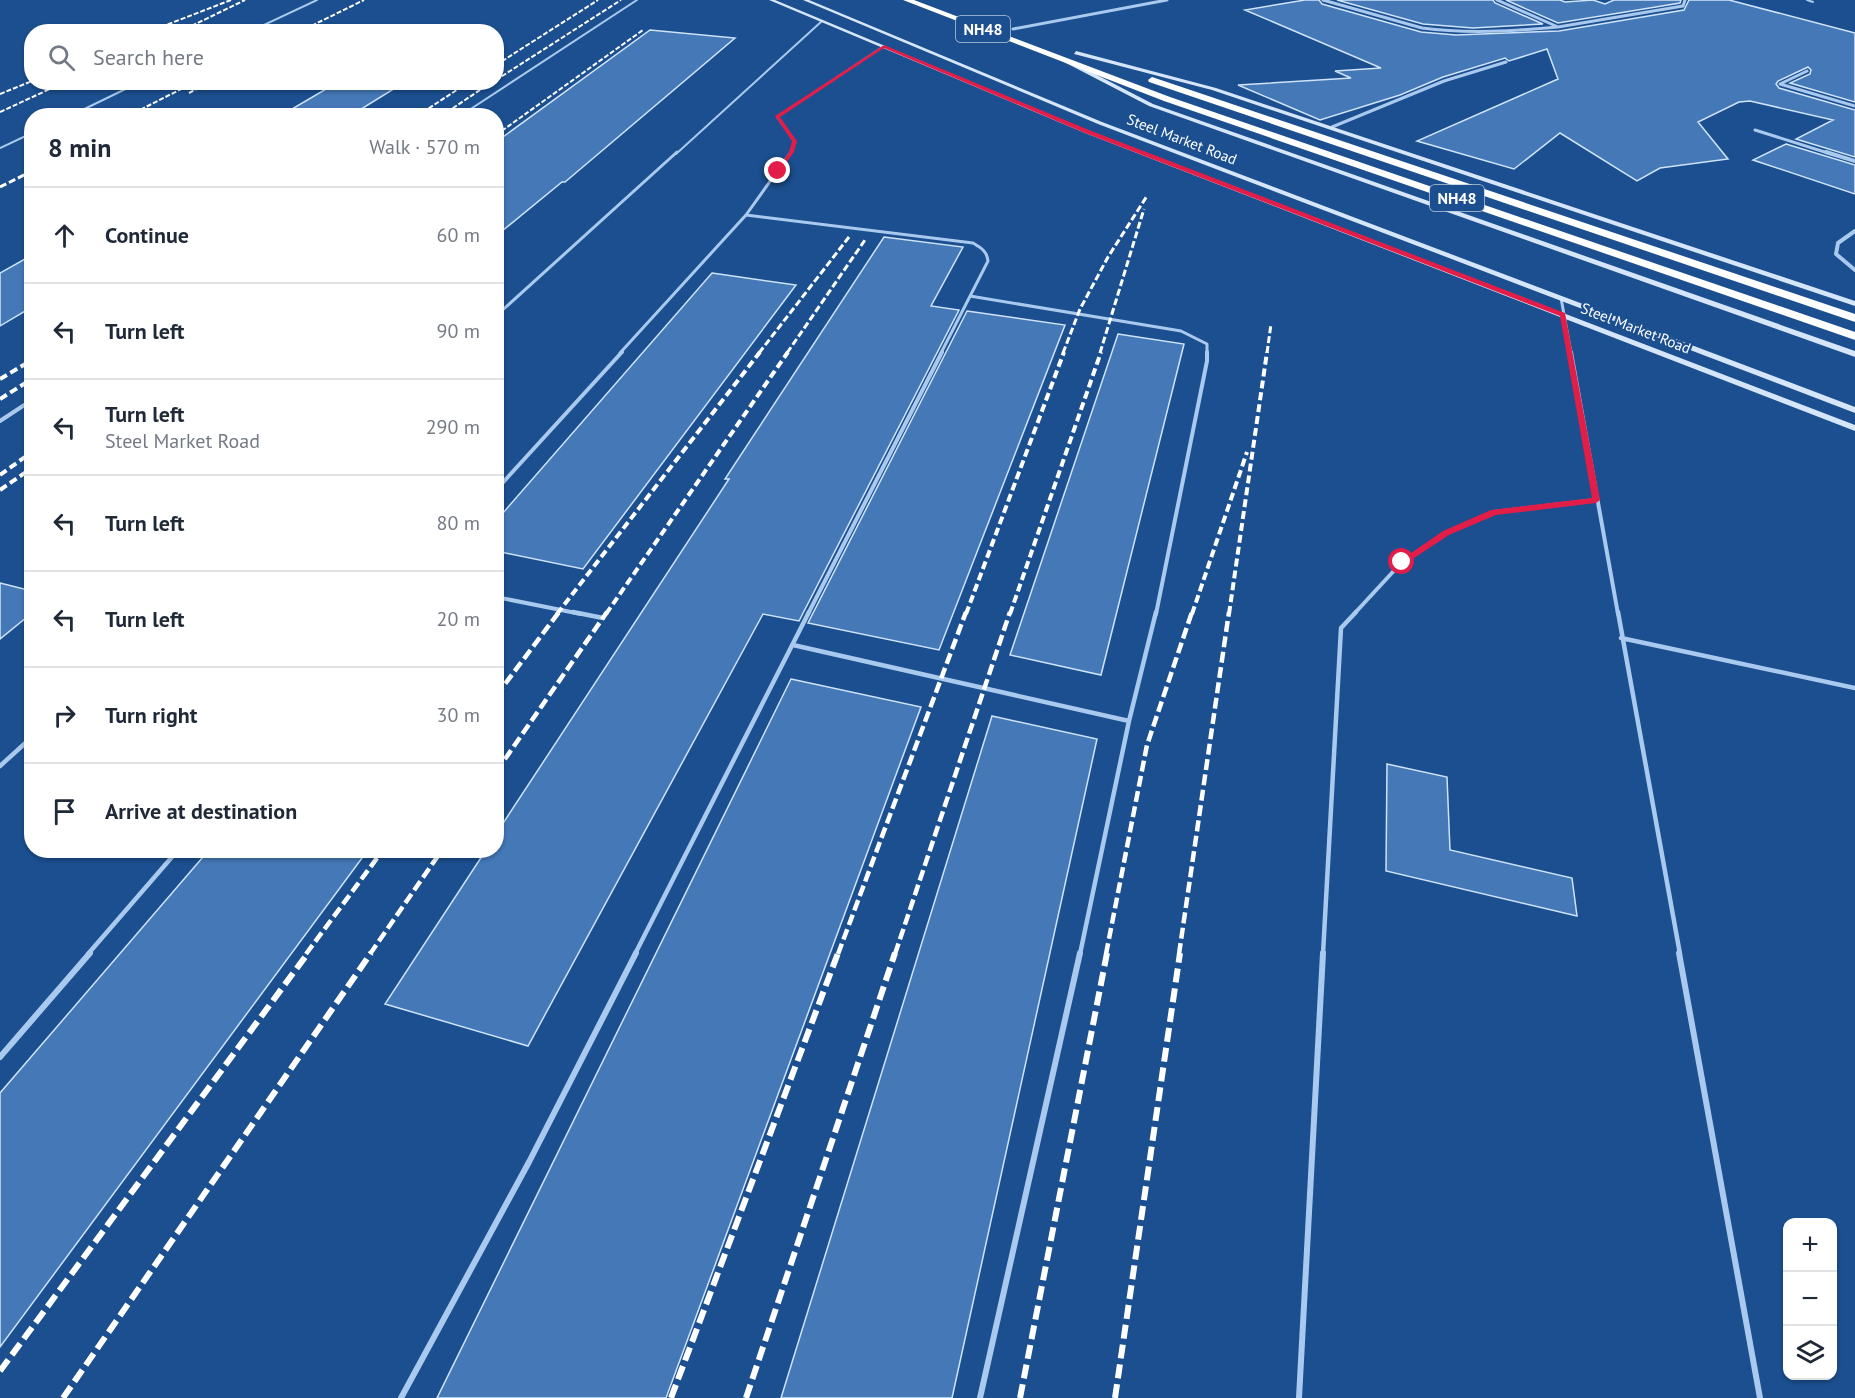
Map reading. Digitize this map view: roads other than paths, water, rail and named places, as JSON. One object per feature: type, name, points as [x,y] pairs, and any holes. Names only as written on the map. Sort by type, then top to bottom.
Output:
[{"type":"highway","name":"NH48","points":[[907,0],[1855,318]]},
{"type":"highway","name":"NH48","points":[[1002,25],[1034,37]]},
{"type":"highway","name":"NH48","points":[[1067,53],[1167,99],[1855,336]]},
{"type":"street","name":"Steel Market Road","points":[[771,0],[1087,132],[1855,428]]},
{"type":"street","name":"Steel Market Road","points":[[805,0],[1101,123],[1855,410]]},
{"type":"street","points":[[1013,29],[1167,0]]},
{"type":"street","points":[[1323,0],[1436,30],[1504,32],[1558,27],[1683,6],[1685,0]]},
{"type":"street","points":[[1497,0],[1558,27]]},
{"type":"street","points":[[1067,53],[1214,89],[1855,304]]},
{"type":"street","points":[[1067,53],[1161,108],[1855,354]]},
{"type":"street","points":[[1332,127],[1444,81],[1506,62]]},
{"type":"street","points":[[1807,71],[1780,84],[1855,106]]},
{"type":"street","points":[[1755,130],[1855,161]]},
{"type":"street","points":[[1855,231],[1838,243],[1836,254],[1855,270]]},
{"type":"lane","points":[[266,24],[317,0]]},
{"type":"lane","points":[[504,87],[637,0]]},
{"type":"lane","points":[[1807,0],[1813,2]]},
{"type":"lane","points":[[504,309],[822,21]]},
{"type":"lane","points":[[504,481],[746,215],[791,152],[794,141],[777,117],[884,46]]},
{"type":"lane","points":[[86,108],[124,90]]},
{"type":"lane","points":[[472,108],[500,90]]},
{"type":"lane","points":[[0,148],[24,138]]},
{"type":"lane","points":[[401,1398],[529,1162],[988,261],[988,254],[984,248],[973,243],[746,215]]},
{"type":"lane","points":[[970,296],[1181,331],[1207,344],[1207,361],[1160,590],[980,1398]]},
{"type":"lane","points":[[1561,298],[1760,1398]]},
{"type":"lane","points":[[0,420],[24,405]]},
{"type":"lane","points":[[1299,1398],[1341,628],[1402,562],[1446,533],[1494,512],[1596,500]]},
{"type":"lane","points":[[504,599],[603,618]]},
{"type":"lane","points":[[1622,638],[1855,688]]},
{"type":"lane","points":[[793,645],[1129,721]]},
{"type":"lane","points":[[0,766],[24,744]]},
{"type":"lane","points":[[0,1057],[171,858]]},
{"type":"railway","points":[[169,24],[231,0]]},
{"type":"railway","points":[[196,24],[245,0]]},
{"type":"railway","points":[[315,24],[364,0]]},
{"type":"railway","points":[[504,60],[598,0]]},
{"type":"railway","points":[[504,75],[621,0]]},
{"type":"railway","points":[[504,129],[643,30]]},
{"type":"railway","points":[[0,94],[24,84]]},
{"type":"railway","points":[[0,112],[48,90]]},
{"type":"railway","points":[[144,108],[179,90]]},
{"type":"railway","points":[[189,93],[195,90]]},
{"type":"railway","points":[[429,108],[457,90]]},
{"type":"railway","points":[[453,108],[480,90]]},
{"type":"railway","points":[[0,187],[24,175]]},
{"type":"railway","points":[[1063,353],[1080,309],[1108,257],[1147,196]]},
{"type":"railway","points":[[1100,353],[1144,209]]},
{"type":"railway","points":[[759,353],[849,237]]},
{"type":"railway","points":[[787,353],[865,240]]},
{"type":"railway","points":[[1267,353],[1271,324]]},
{"type":"railway","points":[[557,614],[760,352]]},
{"type":"railway","points":[[606,614],[788,352]]},
{"type":"railway","points":[[966,614],[1064,352]]},
{"type":"railway","points":[[1010,614],[1101,352]]},
{"type":"railway","points":[[1229,614],[1267,352]]},
{"type":"railway","points":[[0,379],[24,365]]},
{"type":"railway","points":[[0,399],[24,384]]},
{"type":"railway","points":[[1192,614],[1247,452]]},
{"type":"railway","points":[[0,475],[24,458]]},
{"type":"railway","points":[[0,490],[24,474]]},
{"type":"railway","points":[[504,685],[559,612]]},
{"type":"railway","points":[[504,760],[607,612]]},
{"type":"railway","points":[[838,954],[966,612]]},
{"type":"railway","points":[[895,954],[1010,612]]},
{"type":"railway","points":[[1106,954],[1147,745],[1192,612]]},
{"type":"railway","points":[[1179,954],[1229,612]]},
{"type":"railway","points":[[306,954],[377,858]]},
{"type":"railway","points":[[370,954],[436,858]]},
{"type":"railway","points":[[0,1371],[308,953]]},
{"type":"railway","points":[[63,1398],[371,953]]},
{"type":"railway","points":[[671,1398],[838,953]]},
{"type":"railway","points":[[746,1398],[895,953]]},
{"type":"railway","points":[[1020,1398],[1107,953]]},
{"type":"railway","points":[[1115,1398],[1180,953]]}]
